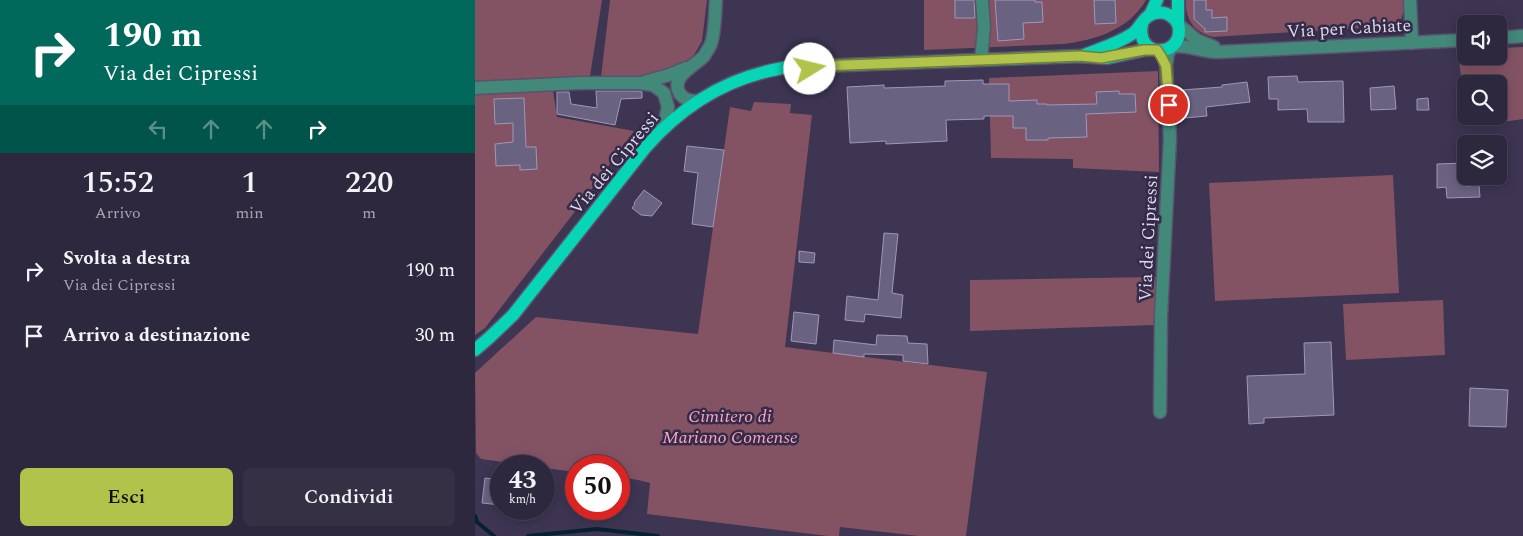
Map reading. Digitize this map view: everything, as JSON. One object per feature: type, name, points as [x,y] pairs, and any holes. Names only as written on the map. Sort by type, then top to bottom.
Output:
[{"type":"main road","points":[[1157,0],[1146,19],[1141,37],[1146,45],[1154,50],[1167,50],[1178,39],[1178,0]]},
{"type":"main road","points":[[1146,19],[1158,12],[1165,13],[1173,17],[1178,24]]},
{"type":"main road","name":"Via dei Cipressi","points":[[1080,56],[1131,35],[1146,19]]},
{"type":"main road","name":"Via dei Cipressi","points":[[475,350],[513,315],[659,132],[697,101],[730,84],[765,71],[808,64],[820,66],[1080,56],[1107,58],[1144,50],[1154,50]]},
{"type":"main road","name":"Via dei Cipressi","points":[[475,356],[494,341],[524,310],[648,156],[674,130],[701,108],[745,85],[820,66]]},
{"type":"street","points":[[697,101],[687,100],[681,95],[677,82],[681,75],[704,56],[711,44],[717,0]]},
{"type":"street","points":[[981,60],[983,36],[982,0]]},
{"type":"street","points":[[1410,0],[1412,43]]},
{"type":"street","points":[[1178,24],[1201,43],[1216,48],[1234,50]]},
{"type":"street","points":[[1507,37],[1523,36]]},
{"type":"street","name":"Via per Cabiate","points":[[1234,50],[1457,40]]},
{"type":"street","points":[[1173,46],[1184,46],[1207,52],[1234,50]]},
{"type":"street","name":"Via dei Cipressi","points":[[1160,412],[1161,325],[1170,138],[1166,66],[1168,53],[1173,46]]},
{"type":"street","name":"Via dei Cipressi","points":[[1154,50],[1161,56],[1166,66]]},
{"type":"street","points":[[639,83],[669,75],[693,65]]},
{"type":"street","points":[[475,88],[578,83],[639,83],[653,86],[663,93],[668,107],[659,132]]},
{"type":"green space","points":[[475,0],[602,0],[590,76],[475,81]]},
{"type":"green space","points":[[610,0],[707,0],[702,41],[690,62],[651,77],[601,77]]},
{"type":"green space","points":[[924,0],[1146,0],[1139,10],[1121,26],[1087,40],[1063,44],[924,50]]},
{"type":"green space","points":[[1186,0],[1403,0],[1403,13],[1401,20],[1392,26],[1213,37],[1201,32],[1192,24],[1187,14]]},
{"type":"green space","points":[[1523,47],[1523,119],[1507,121],[1507,75],[1461,75],[1459,65],[1507,65],[1507,48]]},
{"type":"green space","points":[[1158,71],[1159,172],[1073,168],[1073,159],[991,158],[989,78]]},
{"type":"green space","points":[[553,91],[557,117],[634,131],[580,205],[485,328],[475,335],[475,95]]},
{"type":"green space","name":"Cimitero di Mariano Comense","points":[[754,102],[791,104],[790,113],[812,115],[785,347],[987,372],[966,536],[919,536],[840,527],[839,536],[828,536],[647,514],[650,483],[630,479],[630,455],[565,455],[565,471],[555,469],[555,455],[490,455],[490,460],[481,459],[476,453],[475,373],[536,317],[698,334],[730,107],[751,111]]},
{"type":"green space","points":[[1393,175],[1399,293],[1215,301],[1209,183]]},
{"type":"green space","points":[[1156,277],[1155,325],[970,331],[970,280]]},
{"type":"green space","points":[[1443,300],[1445,355],[1346,360],[1343,304]]},
{"type":"building","points":[[955,0],[974,0],[975,18],[955,18]]},
{"type":"building","points":[[995,0],[1035,0],[1035,2],[1042,2],[1043,22],[1023,23],[1024,39],[998,41]]},
{"type":"building","points":[[1094,0],[1115,0],[1116,23],[1095,24]]},
{"type":"building","points":[[1194,0],[1206,0],[1206,10],[1212,10],[1212,18],[1227,17],[1227,31],[1205,32],[1205,29],[1194,19]]},
{"type":"building","points":[[1297,76],[1298,82],[1343,81],[1344,122],[1308,122],[1307,109],[1278,110],[1278,99],[1269,99],[1268,77]]},
{"type":"building","points":[[983,80],[983,84],[1009,84],[1009,101],[1037,100],[1037,104],[1047,105],[1097,104],[1096,92],[1119,91],[1119,94],[1135,94],[1136,112],[1086,114],[1087,137],[1026,140],[1026,128],[1013,128],[1013,116],[984,116],[984,119],[946,120],[947,141],[886,144],[886,141],[850,143],[847,87],[884,85],[884,88],[945,86],[945,81]]},
{"type":"building","points":[[1247,82],[1250,102],[1206,107],[1207,116],[1184,118],[1182,90],[1222,87],[1222,85]]},
{"type":"building","points":[[1394,86],[1396,109],[1371,110],[1370,88]]},
{"type":"building","points":[[596,91],[638,91],[642,92],[642,98],[621,99],[615,125],[557,114],[557,92],[569,92],[571,104],[597,108]]},
{"type":"building","points":[[524,98],[526,147],[536,147],[537,169],[520,170],[520,165],[496,166],[495,144],[513,142],[513,123],[495,124],[494,99]]},
{"type":"building","points":[[1428,98],[1429,110],[1417,110],[1417,99]]},
{"type":"building","points":[[687,146],[724,150],[713,227],[692,224],[698,173],[684,171]]},
{"type":"building","points":[[1457,163],[1457,185],[1479,185],[1480,197],[1447,198],[1446,187],[1437,188],[1437,164]]},
{"type":"building","points":[[644,190],[662,203],[652,216],[641,215],[632,208]]},
{"type":"building","points":[[884,233],[898,234],[892,293],[903,295],[901,318],[865,314],[864,322],[845,320],[847,296],[878,300]]},
{"type":"building","points":[[799,251],[815,253],[814,263],[799,262]]},
{"type":"building","points":[[794,312],[819,315],[816,344],[791,341]]},
{"type":"building","points":[[877,335],[907,336],[908,343],[927,344],[928,364],[903,361],[903,355],[864,354],[864,357],[833,353],[834,340],[876,345]]},
{"type":"building","points":[[1331,342],[1334,415],[1264,418],[1264,423],[1249,424],[1247,376],[1305,374],[1304,343]]},
{"type":"building","points":[[1470,388],[1508,390],[1506,427],[1469,426]]},
{"type":"building","points":[[485,478],[490,479],[490,504],[482,503]]},
{"type":"waterway","points":[[475,516],[477,522],[494,536]]},
{"type":"waterway","points":[[528,536],[597,529],[658,536]]},
{"type":"route","points":[[810,69],[820,66],[1042,59],[1080,56],[1101,58],[1144,50],[1157,50],[1166,66],[1169,105]]}]
